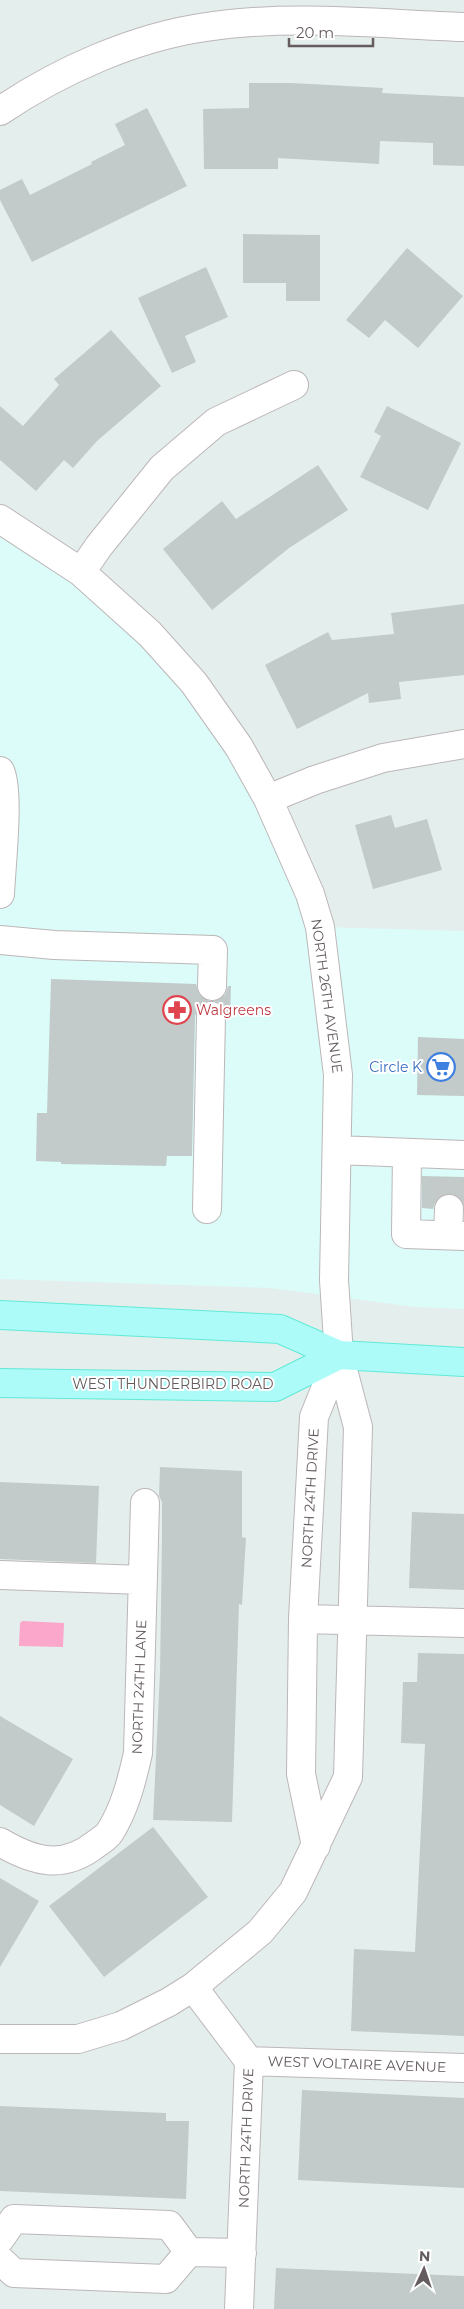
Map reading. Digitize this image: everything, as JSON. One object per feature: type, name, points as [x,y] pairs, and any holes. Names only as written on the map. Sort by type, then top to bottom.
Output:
[{"type":"main road","name":"WEST THUNDERBIRD ROAD","points":[[0,1315],[280,1329],[339,1355],[464,1362]]},
{"type":"main road","name":"WEST THUNDERBIRD ROAD","points":[[0,1383],[275,1387],[339,1355]]},
{"type":"street","points":[[0,111],[32,89],[85,63],[149,41],[205,27],[252,22],[464,27]]},
{"type":"street","points":[[81,572],[162,468],[216,422],[294,385]]},
{"type":"street","name":"NORTH 26TH AVENUE","points":[[0,519],[81,572],[150,634],[194,683],[239,747],[268,799],[296,859],[310,894],[320,927],[338,1075],[334,1280],[339,1355]]},
{"type":"street","points":[[268,799],[315,780],[383,758],[464,744]]},
{"type":"street","points":[[0,771],[3,776],[5,799],[0,894]]},
{"type":"street","points":[[0,940],[54,945],[213,950],[212,986]]},
{"type":"street","points":[[207,1209],[211,1016]]},
{"type":"street","points":[[337,1150],[407,1153],[455,1162]]},
{"type":"street","points":[[407,1153],[406,1234],[454,1227]]},
{"type":"street","points":[[4,2040],[78,2039],[121,2026],[169,2002],[193,1987],[260,1932],[293,1892],[316,1846],[348,1778],[358,1427],[339,1355]]},
{"type":"street","name":"NORTH 24TH DRIVE","points":[[316,1846],[301,1774],[304,1619],[314,1416],[339,1355]]},
{"type":"street","name":"NORTH 24TH LANE","points":[[0,1842],[16,1852],[55,1862],[82,1855],[109,1834],[131,1789],[138,1753],[145,1503]]},
{"type":"street","points":[[0,1575],[143,1580]]},
{"type":"street","points":[[304,1619],[464,1624]]},
{"type":"street","name":"NORTH 24TH DRIVE","points":[[193,1987],[249,2061],[239,2309]]},
{"type":"street","name":"WEST VOLTAIRE AVENUE","points":[[249,2061],[464,2068]]},
{"type":"street","points":[[0,2239],[14,2219],[169,2225],[189,2252]]},
{"type":"street","points":[[189,2252],[242,2253]]},
{"type":"street","points":[[0,2260],[14,2272],[166,2279],[189,2252]]},
{"type":"shaded area","points":[[0,519],[194,683],[320,927],[464,931],[464,1309],[415,1307],[270,1288],[0,1279]]},
{"type":"shaded area","points":[[22,1621],[64,1623],[63,1647],[19,1646],[20,1623]]},
{"type":"building","points":[[249,83],[292,83],[383,88],[382,93],[464,97],[464,166],[433,165],[433,143],[380,141],[379,164],[278,158],[278,169],[204,169],[203,109],[249,108]]},
{"type":"building","points":[[147,108],[187,186],[32,262],[0,200],[0,190],[22,179],[30,195],[92,164],[91,162],[125,145],[115,124]]},
{"type":"building","points":[[243,234],[320,235],[320,301],[286,301],[286,283],[243,283]]},
{"type":"building","points":[[407,248],[463,296],[418,348],[385,320],[369,338],[346,320]]},
{"type":"building","points":[[206,267],[228,317],[185,336],[196,362],[172,373],[138,298]]},
{"type":"building","points":[[111,330],[161,386],[97,441],[73,468],[64,460],[36,491],[0,460],[0,406],[23,426],[59,385],[54,379]]},
{"type":"building","points":[[387,406],[461,443],[428,510],[360,477],[381,436],[374,432]]},
{"type":"building","points":[[318,465],[348,510],[289,548],[212,610],[163,549],[222,501],[236,519]]},
{"type":"building","points":[[464,604],[464,675],[399,682],[401,699],[369,703],[368,693],[297,729],[265,665],[328,632],[332,640],[394,634],[391,613]]},
{"type":"building","points":[[391,815],[395,828],[427,819],[442,870],[373,889],[355,825]]},
{"type":"building","name":"Walgreens","points":[[51,979],[196,984],[199,994],[209,1001],[198,1008],[195,1016],[192,1156],[167,1156],[166,1166],[61,1164],[61,1162],[36,1161],[37,1113],[47,1113]]},
{"type":"building","points":[[228,986],[231,986],[230,1017],[227,1017],[225,1009],[219,1003],[214,1001],[225,995]]},
{"type":"building","name":"Circle K","points":[[418,1037],[464,1039],[464,1096],[417,1095]]},
{"type":"building","points":[[422,1176],[464,1177],[464,1207],[458,1196],[449,1193],[441,1195],[436,1200],[433,1209],[422,1208]]},
{"type":"building","points":[[160,1467],[242,1471],[242,1537],[246,1538],[242,1605],[239,1604],[232,1822],[153,1820],[160,1673],[162,1502],[159,1496]]},
{"type":"building","points":[[0,1482],[99,1486],[96,1563],[0,1559]]},
{"type":"building","points":[[412,1512],[464,1514],[464,1590],[409,1588]]},
{"type":"building","points":[[418,1653],[464,1654],[464,2036],[351,2031],[354,1949],[415,1952],[425,1744],[401,1743],[403,1682],[417,1682]]},
{"type":"building","points":[[0,1716],[73,1759],[34,1826],[0,1805]]},
{"type":"building","points":[[153,1827],[208,1897],[104,1977],[49,1906]]},
{"type":"building","points":[[0,1878],[39,1901],[0,1967]]},
{"type":"building","points":[[302,2090],[464,2098],[464,2188],[298,2180]]},
{"type":"building","points":[[0,2106],[166,2113],[166,2121],[189,2121],[186,2199],[0,2191]]},
{"type":"building","points":[[276,2268],[464,2276],[464,2309],[274,2309]]},
{"type":"tunnel","points":[[449,1209],[450,1177]]},
{"type":"place","name":"Walgreens","points":[[177,1010]]},
{"type":"place","name":"Circle K","points":[[441,1067]]}]
